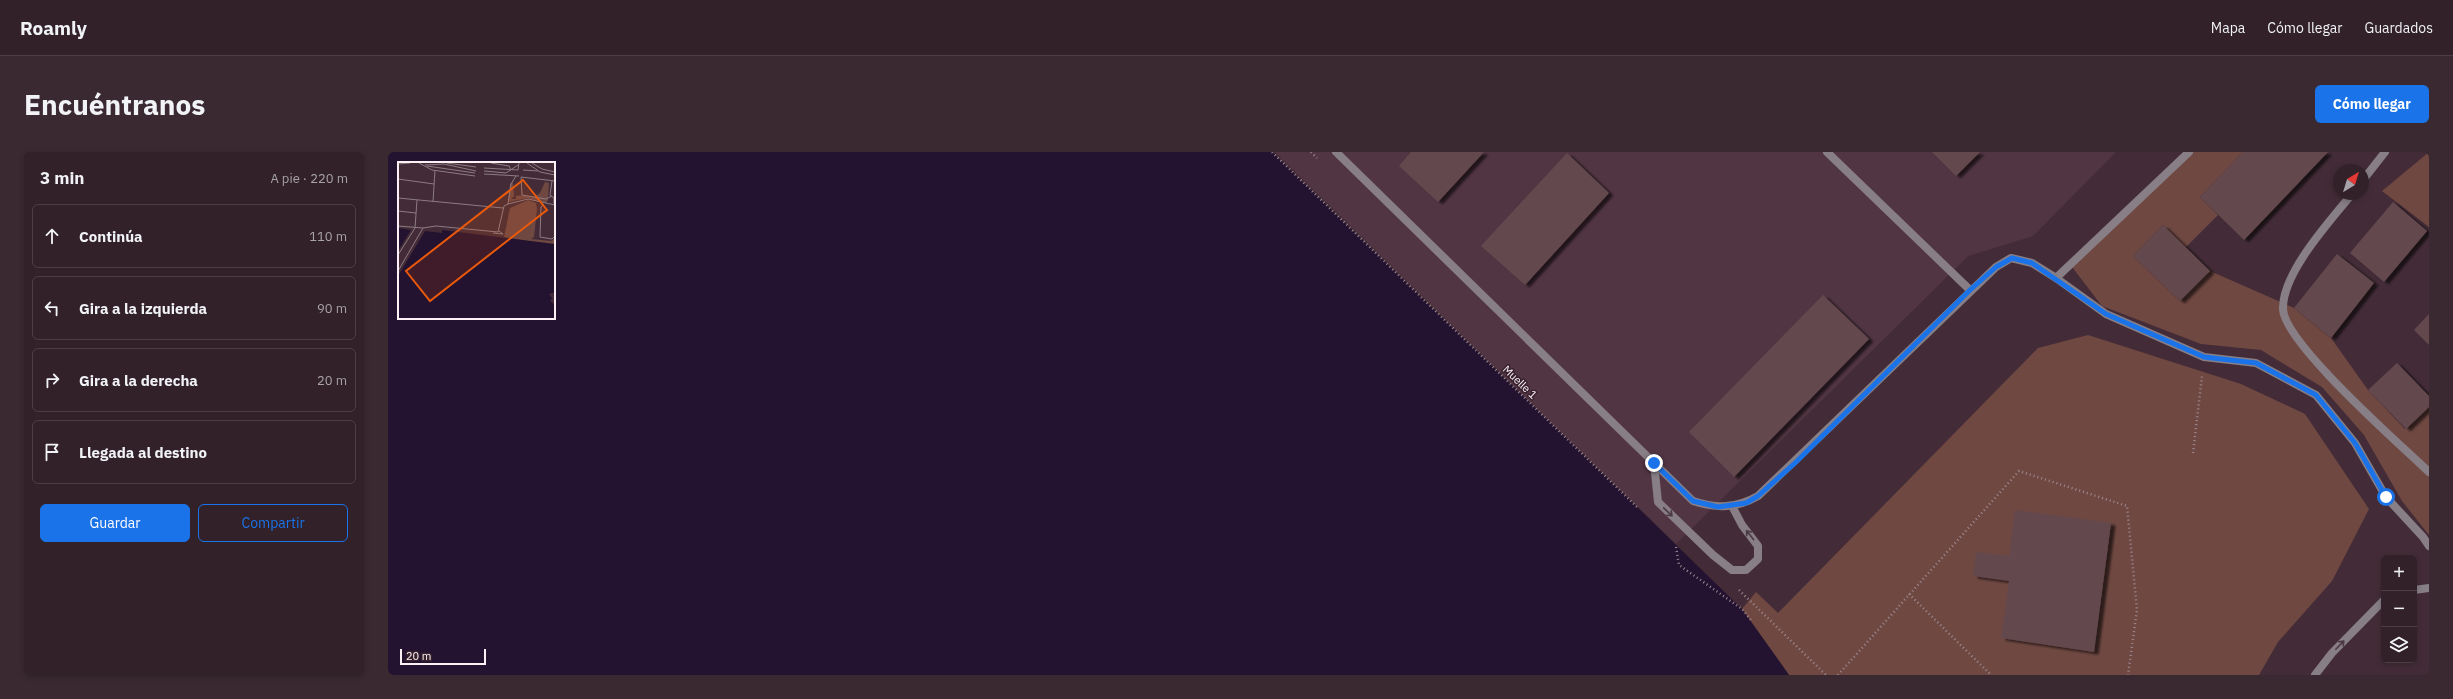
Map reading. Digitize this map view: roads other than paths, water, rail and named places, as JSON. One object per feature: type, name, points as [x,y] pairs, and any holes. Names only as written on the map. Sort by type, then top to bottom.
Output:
[{"type":"street","points":[[1336,152],[1693,501],[1718,507],[1732,506],[1746,503],[1758,496],[1795,463],[1970,290],[1996,267],[2012,258],[2032,263],[2056,278],[2106,314],[2204,357],[2256,363],[2316,395],[2355,443],[2386,497],[2423,537],[2429,546]]},
{"type":"street","points":[[1827,152],[1970,290]]},
{"type":"street","points":[[2056,278],[2189,152]]},
{"type":"street","points":[[2369,172],[2385,152]]},
{"type":"street","points":[[2347,200],[2290,276],[2283,310],[2298,342],[2342,389],[2429,472]]},
{"type":"street","points":[[1654,463],[1658,502],[1713,555],[1732,570],[1746,570],[1758,559],[1758,546],[1742,525],[1732,506]]},
{"type":"street","points":[[2417,590],[2429,588]]},
{"type":"street","points":[[2314,675],[2332,653],[2381,603]]}]
